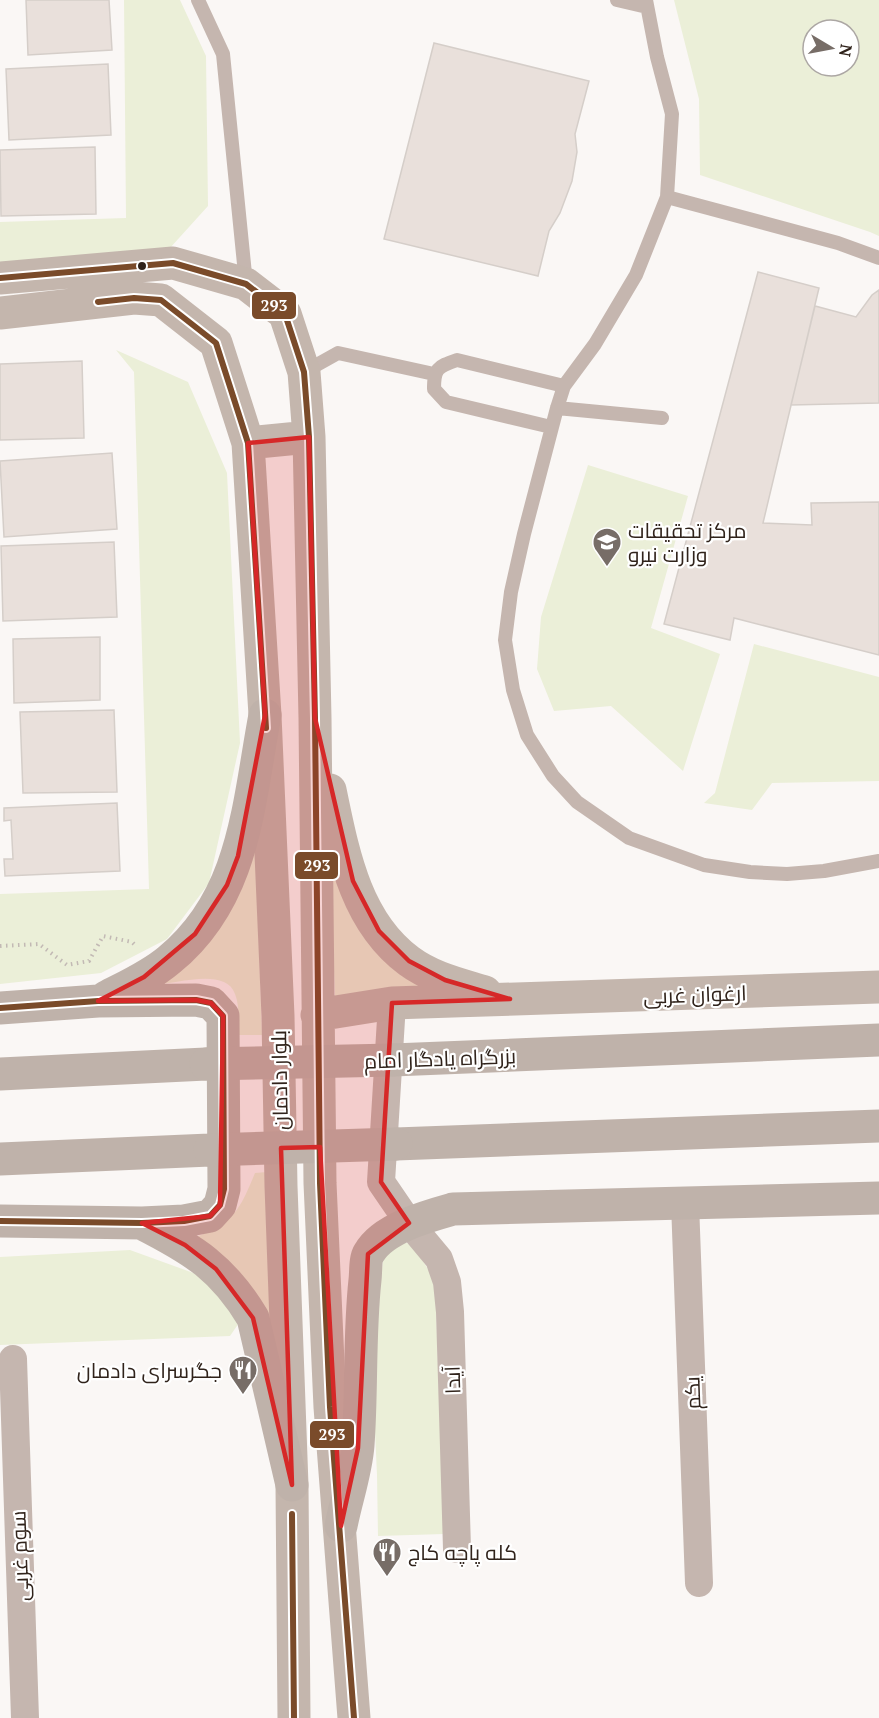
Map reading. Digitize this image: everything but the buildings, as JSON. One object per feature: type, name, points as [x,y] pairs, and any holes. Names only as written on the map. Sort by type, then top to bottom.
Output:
[{"type":"highway","points":[[98,1000],[158,968],[195,934],[208,918],[227,885],[238,856],[265,715]]},
{"type":"highway","points":[[0,1008],[98,1000],[196,1000],[211,1003],[223,1016],[224,1189],[220,1205],[210,1216],[184,1221],[142,1223],[0,1221]]},
{"type":"highway","name":"بزرگراه یادگار امام","points":[[0,1074],[206,1064],[393,1060],[879,1040]]},
{"type":"highway","points":[[0,1159],[879,1126]]},
{"type":"highway","points":[[340,1526],[358,1448],[363,1296],[368,1254],[378,1242],[409,1223],[453,1209],[879,1198]]},
{"type":"highway","points":[[142,1223],[185,1245],[216,1269],[243,1301],[253,1318],[292,1485]]},
{"type":"main road","points":[[0,278],[173,263],[246,284]]},
{"type":"main road","name":"بلوار دادمان","points":[[246,284],[285,314],[304,372],[309,437],[315,718],[320,1183],[330,1407],[354,1718]]},
{"type":"main road","name":"بلوار دادمان","points":[[0,313],[134,298],[161,300],[216,343],[248,443],[265,715],[278,1016],[281,1186],[292,1485],[294,1718]]},
{"type":"main road","points":[[248,443],[309,437]]},
{"type":"main road","name":"ارغوان غربی","points":[[315,718],[342,847],[366,912],[379,931],[409,961],[426,971],[445,980],[510,999]]},
{"type":"main road","name":"ارغوان غربی","points":[[317,1015],[393,1003],[879,987]]},
{"type":"street","name":"آیدا","points":[[393,1003],[381,1182],[409,1223],[439,1259],[447,1282],[450,1312],[457,1549]]},
{"type":"street","name":"یکم","points":[[685,1203],[699,1582]]},
{"type":"street","name":"سوم غربی","points":[[13,1359],[25,1718]]},
{"type":"lane","points":[[198,0],[223,54],[246,284]]},
{"type":"lane","points":[[617,0],[646,3],[672,114],[667,197],[636,275],[595,344],[564,386],[551,427],[511,592],[505,640],[513,690],[527,735],[553,776],[578,802],[628,838],[705,864],[750,872],[787,874],[824,871],[879,861]]},
{"type":"lane","points":[[667,197],[838,243],[879,258]]},
{"type":"lane","points":[[304,372],[338,353],[434,374]]},
{"type":"lane","points":[[551,427],[446,402],[434,390],[434,374],[441,365],[456,360],[564,386]]},
{"type":"lane","points":[[557,408],[662,417]]},
{"type":"path","points":[[0,946],[39,944],[67,965],[89,961],[103,936],[132,942],[158,968]]},
{"type":"highlighted area","points":[[309,437],[315,718],[353,881],[379,931],[409,961],[445,980],[510,999],[392,1003],[381,1182],[409,1223],[368,1254],[358,1448],[341,1526],[320,1147],[281,1148],[292,1485],[253,1318],[216,1269],[185,1245],[142,1223],[210,1216],[220,1205],[223,1016],[211,1003],[196,1000],[98,1001],[144,977],[195,934],[227,885],[238,856],[265,715],[248,443]]},
{"type":"green space","points":[[124,0],[180,0],[206,56],[208,206],[170,248],[0,263],[0,222],[126,218]]},
{"type":"green space","points":[[674,0],[879,0],[879,236],[700,175],[699,99]]},
{"type":"green space","points":[[116,350],[188,382],[227,473],[240,743],[209,883],[167,939],[101,973],[0,984],[0,894],[149,889],[134,372]]},
{"type":"green space","points":[[588,465],[688,496],[651,628],[720,654],[683,771],[611,706],[554,711],[537,669],[541,617]]},
{"type":"green space","points":[[754,644],[879,677],[879,781],[772,783],[752,810],[704,803],[715,793]]},
{"type":"green space","points":[[329,831],[340,876],[452,988],[335,998]]},
{"type":"green space","points":[[255,833],[262,1035],[238,1035],[238,1004],[230,986],[222,981],[199,979],[154,985]]},
{"type":"green space","points":[[267,1172],[272,1351],[194,1238],[218,1226],[234,1214],[255,1173]]},
{"type":"green space","points":[[400,1242],[412,1244],[435,1280],[444,1534],[378,1536],[373,1388],[379,1287],[384,1256]]},
{"type":"green space","points":[[130,1250],[210,1279],[241,1320],[230,1336],[0,1345],[0,1257]]},
{"type":"transit line","name":"293","points":[[0,278],[173,263],[246,284],[285,314],[304,372],[309,437],[315,718],[320,1183],[330,1407],[354,1718]]},
{"type":"transit line","name":"293","points":[[98,302],[134,298],[161,300],[216,343],[248,443],[266,728]]},
{"type":"transit line","name":"293","points":[[0,1008],[98,1001],[196,1000],[211,1003],[223,1016],[224,1189],[220,1205],[210,1216],[184,1221],[142,1223],[0,1221]]},
{"type":"transit line","name":"293","points":[[292,1514],[294,1718]]},
{"type":"place","name":"مرکز تحقیقات وزارت نیرو","points":[[607,568]]},
{"type":"place","name":"جگرسرای دادمان","points":[[243,1396]]},
{"type":"place","name":"کله پاچه کاج","points":[[387,1578]]}]
